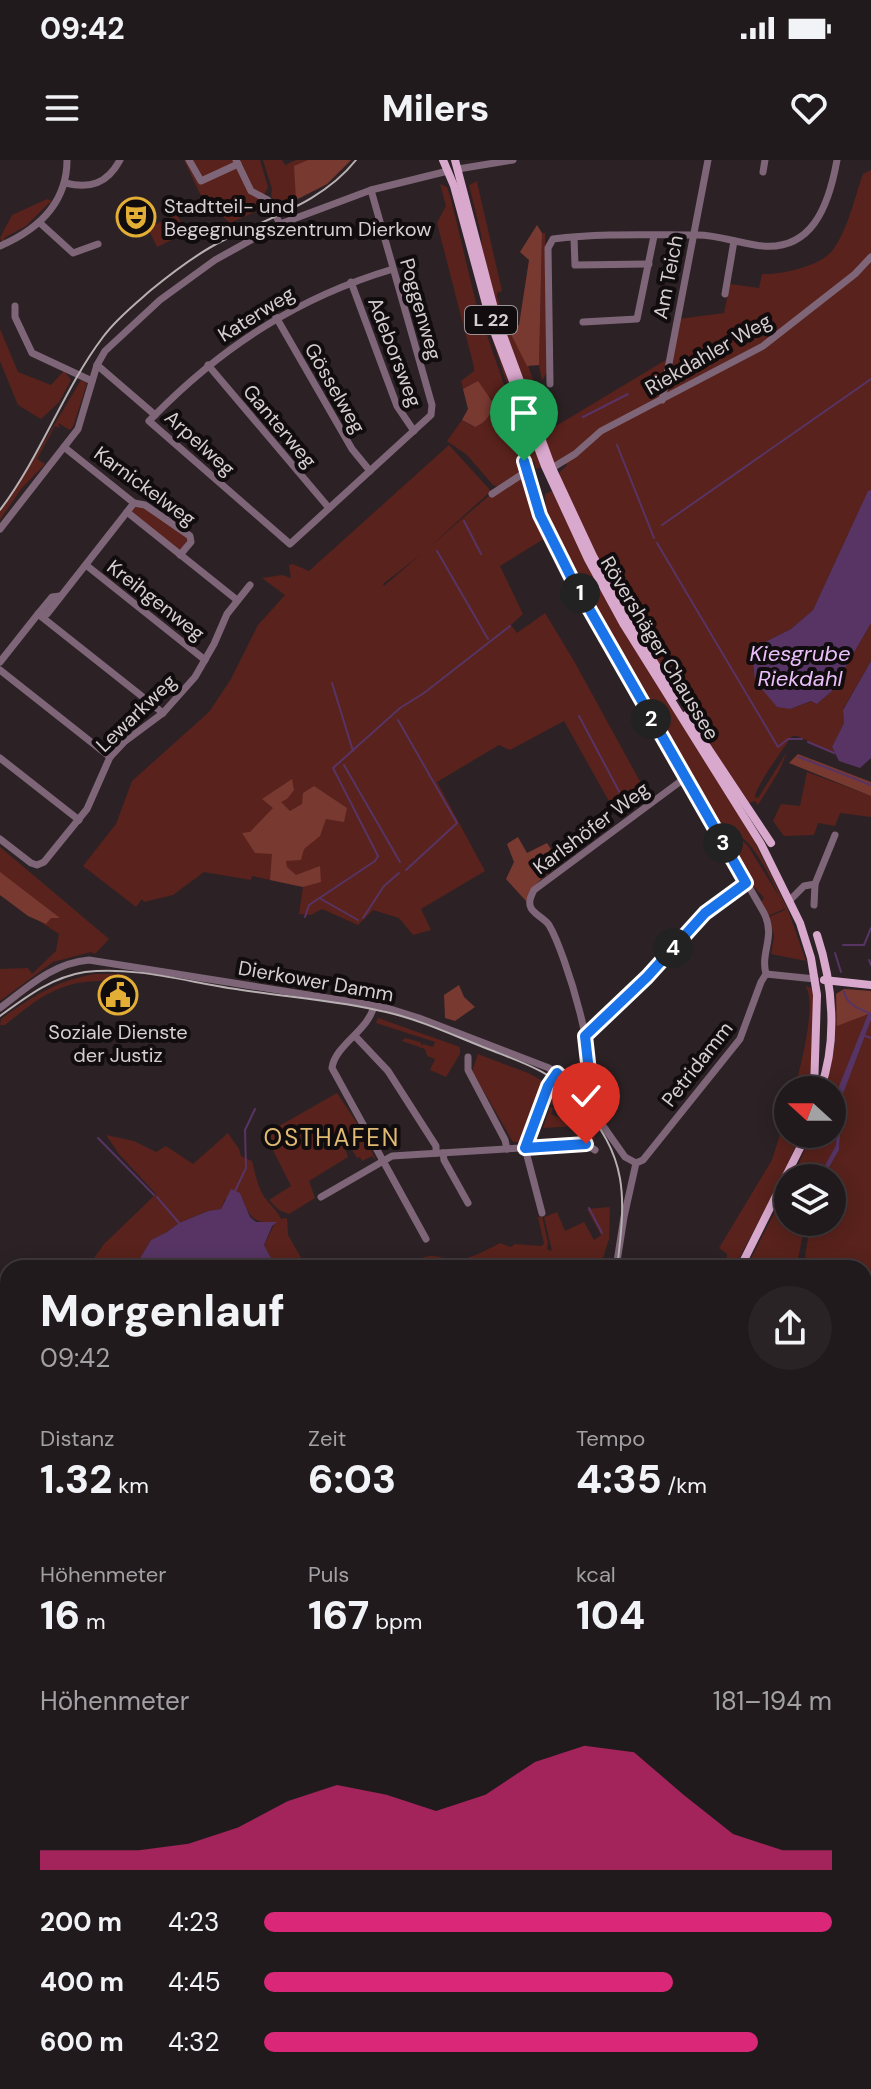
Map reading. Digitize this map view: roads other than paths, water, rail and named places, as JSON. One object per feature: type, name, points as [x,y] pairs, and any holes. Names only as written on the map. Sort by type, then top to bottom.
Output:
[{"type":"main road","name":"Rövershäger Chaussee","points":[[443,160],[454,166],[496,316],[552,468],[593,556],[629,622],[771,843]]},
{"type":"main road","name":"Rövershäger Chaussee","points":[[454,166],[492,326],[545,466],[581,545],[624,625],[754,832],[790,900],[805,939],[815,979],[817,1076]]},
{"type":"main road","name":"Rövershäger Chaussee","points":[[817,935],[828,981],[830,1033],[820,1076]]},
{"type":"main road","points":[[815,979],[871,985]]},
{"type":"main road","points":[[744,1260],[800,1148]]},
{"type":"street","points":[[0,245],[22,236],[40,223],[54,206],[65,183],[67,160]]},
{"type":"street","points":[[65,183],[82,187],[93,185],[110,173],[120,160]]},
{"type":"street","points":[[189,160],[201,181],[237,162],[251,191],[268,200],[280,224]]},
{"type":"street","points":[[0,529],[79,427],[97,365],[105,351],[160,300],[215,260],[280,224],[371,190],[454,166],[513,160]]},
{"type":"street","name":"Am Teich","points":[[662,400],[708,160]]},
{"type":"street","points":[[763,172],[765,160]]},
{"type":"street","points":[[550,384],[548,248],[555,238],[693,235],[773,247],[784,244],[804,234],[825,208],[837,160]]},
{"type":"street","name":"Poggenweg","points":[[371,190],[432,405],[431,415],[414,431]]},
{"type":"street","points":[[40,223],[70,252],[77,253],[98,244]]},
{"type":"street","points":[[583,322],[637,319],[654,236]]},
{"type":"street","points":[[574,238],[575,265],[649,264]]},
{"type":"street","points":[[725,294],[734,241]]},
{"type":"street","name":"Riekdahler Weg","points":[[552,468],[575,454],[601,431],[763,346],[855,274],[871,257]]},
{"type":"street","name":"Katerweg","points":[[155,415],[208,365],[276,317],[351,282],[393,269]]},
{"type":"street","name":"Adeborsweg","points":[[351,282],[397,406],[414,431]]},
{"type":"street","points":[[15,306],[16,319],[32,353],[92,381]]},
{"type":"street","name":"Gösselweg","points":[[276,317],[352,449],[370,471]]},
{"type":"street","name":"Arpelweg","points":[[97,365],[155,415],[149,421],[290,544],[329,508]]},
{"type":"street","name":"Ganterweg","points":[[208,365],[329,508]]},
{"type":"street","points":[[329,508],[414,431]]},
{"type":"street","name":"Karnickelweg","points":[[64,447],[134,503],[145,505],[190,536],[191,542],[180,555]]},
{"type":"street","name":"Petridamm","points":[[524,461],[544,525],[571,577],[768,923],[770,940],[764,965],[766,974],[740,1039],[643,1160],[636,1163]]},
{"type":"street","points":[[492,494],[527,471]]},
{"type":"street","points":[[38,614],[47,614],[134,503]]},
{"type":"street","points":[[127,512],[237,600]]},
{"type":"street","name":"Kreihgenweg","points":[[86,565],[205,660]]},
{"type":"street","name":"Lewarkweg","points":[[0,839],[31,863],[40,865],[44,862],[92,801],[110,757],[124,742],[163,713],[187,687],[237,600],[250,585]]},
{"type":"street","points":[[0,662],[38,614]]},
{"type":"street","points":[[38,614],[163,713]]},
{"type":"street","points":[[0,670],[110,757]]},
{"type":"street","points":[[0,758],[79,820]]},
{"type":"street","name":"Karlshöfer Weg","points":[[586,1039],[578,1000],[551,929],[530,905],[534,890],[685,778]]},
{"type":"street","points":[[814,905],[815,884],[835,835]]},
{"type":"street","points":[[585,1100],[591,1089],[586,1039],[718,902],[746,883]]},
{"type":"street","points":[[790,900],[798,890],[815,884]]},
{"type":"street","name":"Dierkower Damm","points":[[0,1008],[51,971],[69,963],[89,960],[374,1006],[419,1018],[534,1061],[557,1073],[585,1100],[628,1160],[636,1163]]},
{"type":"street","points":[[766,974],[815,979]]},
{"type":"street","points":[[374,1006],[370,1018],[336,1057],[332,1068],[426,1239]]},
{"type":"street","points":[[355,1036],[388,1071],[468,1203]]},
{"type":"street","points":[[468,1057],[468,1070],[507,1149]]},
{"type":"street","points":[[542,1213],[525,1148],[548,1086],[557,1073]]},
{"type":"street","points":[[321,1197],[392,1156],[586,1144],[595,1150]]},
{"type":"street","points":[[617,1260],[636,1163]]},
{"type":"water","name":"Kiesgrube Riekdahl","points":[[871,490],[871,623],[832,691],[817,704],[811,701],[790,709],[777,707],[755,681],[753,661],[763,643],[791,629],[813,610]]},
{"type":"water","name":"Kiesgrube Riekdahl","points":[[871,661],[871,758],[860,768],[839,761],[832,747],[844,723],[843,710]]},
{"type":"water","points":[[871,1013],[871,1020],[846,1086],[846,1076],[843,1076]]},
{"type":"water","points":[[834,1148],[839,1148],[831,1164],[826,1164]]},
{"type":"water","points":[[231,1189],[240,1193],[250,1217],[256,1222],[277,1222],[264,1245],[272,1260],[139,1260],[151,1240],[179,1223],[221,1209]]},
{"type":"waterway","points":[[662,525],[871,379]]},
{"type":"waterway","points":[[583,417],[628,394]]},
{"type":"waterway","points":[[617,445],[654,538]]},
{"type":"waterway","points":[[464,521],[481,554]]},
{"type":"waterway","points":[[657,543],[778,747],[788,739],[802,739]]},
{"type":"waterway","points":[[437,551],[488,639]]},
{"type":"waterway","points":[[305,917],[309,905],[378,856],[333,768],[400,708],[510,626]]},
{"type":"waterway","points":[[332,683],[353,751]]},
{"type":"waterway","points":[[579,716],[621,795]]},
{"type":"waterway","points":[[398,720],[457,823],[406,870]]},
{"type":"waterway","points":[[808,742],[834,753]]},
{"type":"waterway","points":[[799,757],[871,785]]},
{"type":"waterway","points":[[344,765],[400,862]]},
{"type":"waterway","points":[[363,918],[384,886],[399,873]]},
{"type":"waterway","points":[[321,899],[358,920]]},
{"type":"waterway","points":[[843,945],[864,945],[871,928]]},
{"type":"waterway","points":[[835,953],[841,972]]},
{"type":"waterway","points":[[869,960],[871,965]]},
{"type":"waterway","points":[[844,991],[851,1003],[871,1014]]},
{"type":"waterway","points":[[863,1035],[871,1038]]},
{"type":"waterway","points":[[235,1191],[246,1168],[245,1130],[255,1109]]},
{"type":"waterway","points":[[98,1138],[154,1195]]},
{"type":"waterway","points":[[157,1197],[179,1223]]},
{"type":"waterway","points":[[589,1208],[602,1233]]},
{"type":"tram line","points":[[0,510],[28,468],[89,357],[120,318],[194,257],[311,198],[342,175],[356,160]]},
{"type":"tram line","points":[[0,1016],[61,978],[85,972],[123,971],[386,1012],[512,1058],[547,1075],[568,1090],[594,1120],[606,1140],[615,1159],[622,1198],[618,1260]]},
{"type":"place","name":"Stadtteil- und Begegnungszentrum Dierkow","points":[[136,217]]},
{"type":"place","name":"Soziale Dienste der Justiz","points":[[118,995]]},
{"type":"district","name":"OSTHAFEN","points":[[332,1137]]}]
